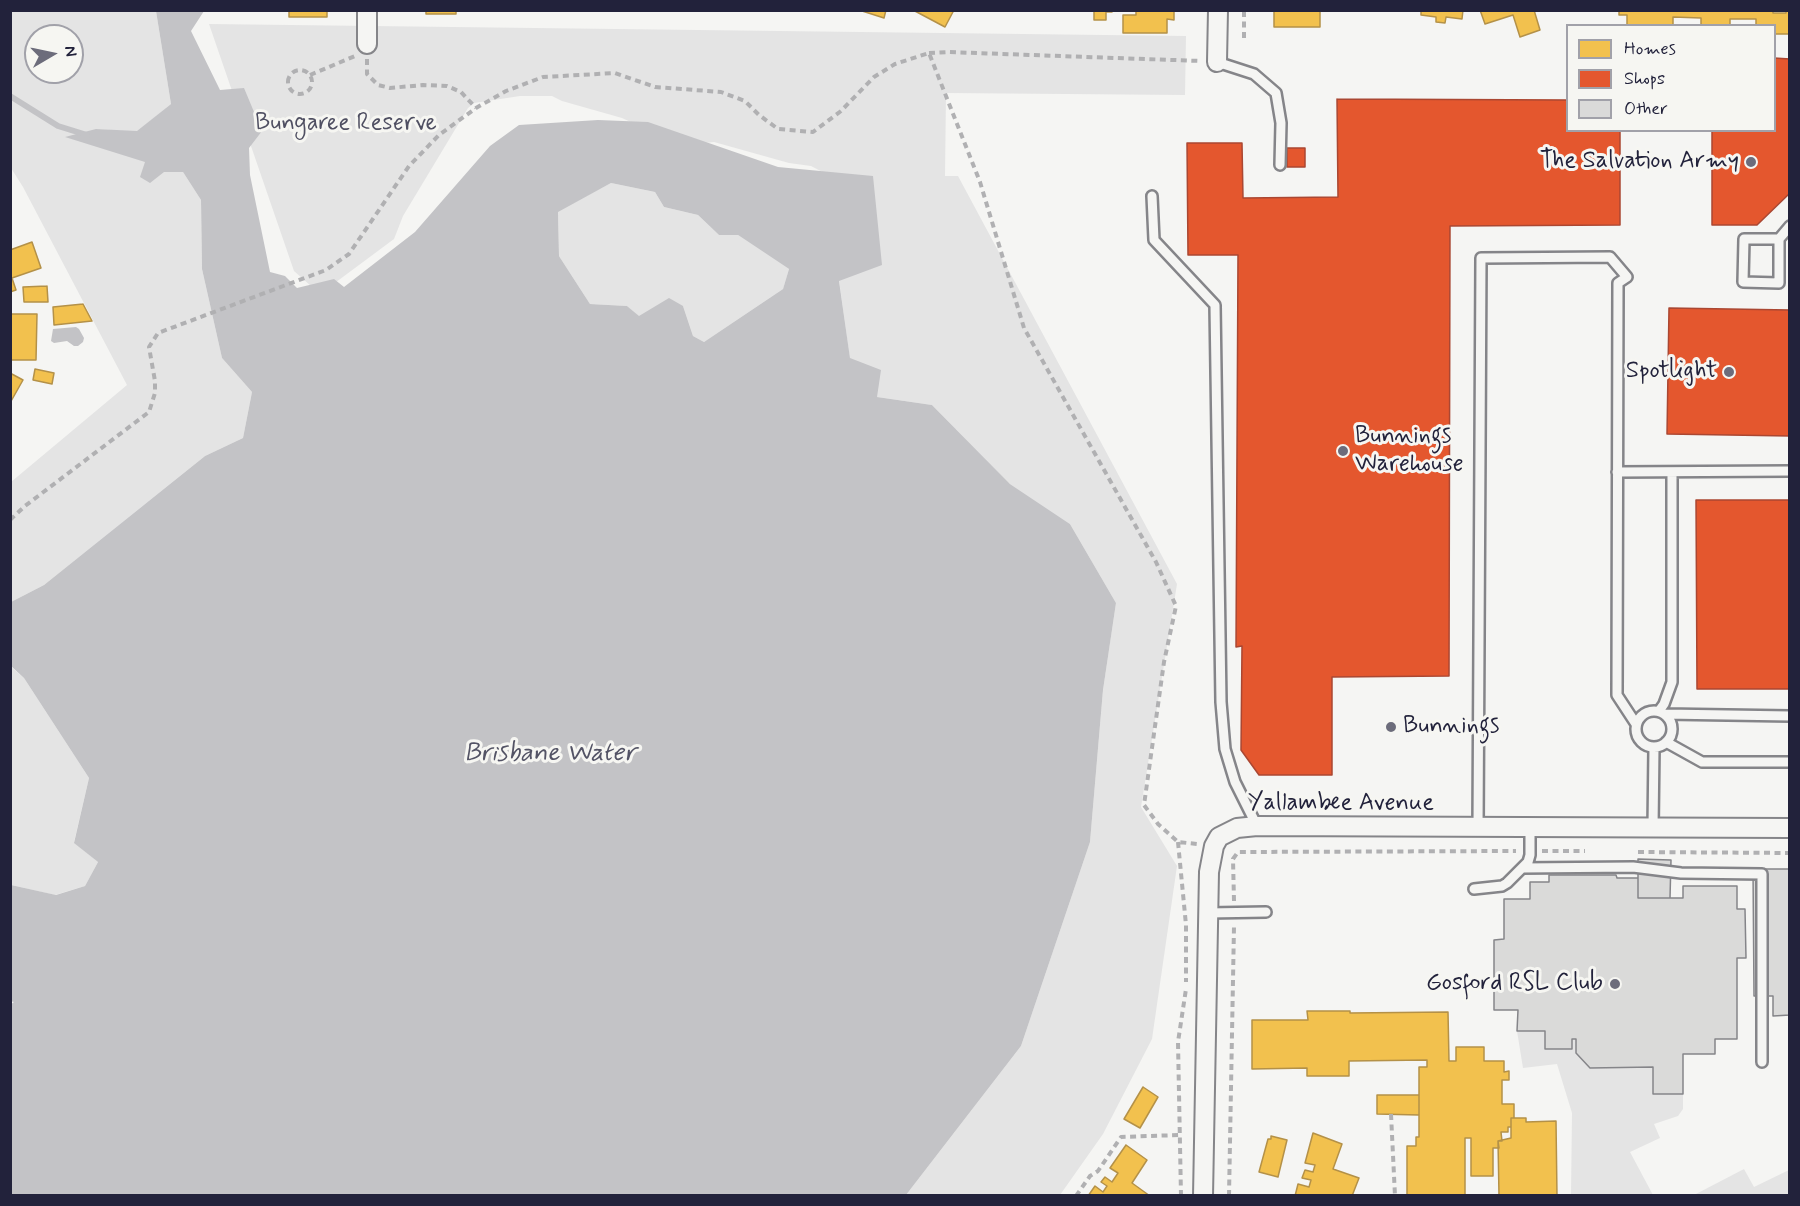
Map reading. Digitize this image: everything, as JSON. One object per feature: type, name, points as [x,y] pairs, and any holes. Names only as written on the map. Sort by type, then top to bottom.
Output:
[{"type":"street","points":[[367,10],[367,48]]},
{"type":"street","points":[[1217,62],[1218,10]]},
{"type":"street","name":"Yallambee Avenue","points":[[1214,846],[1219,837],[1237,828],[1257,826],[1790,828]]},
{"type":"street","points":[[1203,1196],[1209,872],[1214,846]]},
{"type":"lane","points":[[1217,62],[1254,74],[1276,93],[1281,123],[1280,165]]},
{"type":"lane","points":[[1152,196],[1154,240],[1215,305],[1221,702],[1225,749],[1235,782],[1257,826]]},
{"type":"lane","points":[[1779,239],[1744,239],[1743,282],[1779,283],[1779,239],[1790,226]]},
{"type":"lane","points":[[1478,828],[1481,258],[1610,258],[1627,277],[1618,283],[1617,695],[1636,724],[1640,740],[1654,747],[1666,742],[1670,737],[1671,725],[1662,713]]},
{"type":"lane","points":[[1617,472],[1790,471]]},
{"type":"lane","points":[[1662,713],[1672,682],[1672,472]]},
{"type":"lane","points":[[1636,724],[1639,718],[1648,712],[1790,716]]},
{"type":"lane","points":[[1666,742],[1702,762],[1790,762]]},
{"type":"lane","points":[[1653,828],[1654,747]]},
{"type":"lane","points":[[1474,890],[1502,886],[1522,868],[1530,855],[1530,828]]},
{"type":"lane","points":[[1522,868],[1633,867],[1681,873],[1762,874],[1762,1062]]},
{"type":"lane","points":[[1208,913],[1266,912]]},
{"type":"path","points":[[1244,10],[1244,38]]},
{"type":"path","points":[[310,75],[367,48],[367,74],[378,85],[390,88],[423,85],[447,86],[461,92],[476,108]]},
{"type":"path","points":[[929,53],[980,182],[1024,328],[1156,562],[1176,606],[1164,662],[1144,805],[1158,825],[1178,842],[1214,846]]},
{"type":"path","points":[[10,520],[25,506],[149,412],[155,393],[155,381],[149,347],[159,333],[326,270],[349,254],[410,166],[439,135],[476,108],[506,91],[543,77],[615,73],[655,87],[721,92],[745,101],[759,116],[777,129],[813,132],[842,111],[874,77],[895,64],[929,53],[1217,62]]},
{"type":"path","points":[[300,70],[310,75],[312,83],[308,91],[297,94],[290,90],[288,79],[292,72],[300,70]]},
{"type":"path","points":[[1178,842],[1186,925],[1186,992],[1178,1042],[1181,1196]]},
{"type":"path","points":[[1229,1196],[1233,859],[1238,852],[1515,851]]},
{"type":"path","points":[[1551,851],[1597,851]]},
{"type":"path","points":[[1631,852],[1790,853]]},
{"type":"path","points":[[1391,1114],[1395,1196]]},
{"type":"path","points":[[1076,1196],[1090,1176],[1098,1171],[1121,1137],[1179,1135]]},
{"type":"green space","points":[[10,11],[156,11],[171,104],[137,132],[96,129],[164,172],[183,172],[201,200],[202,269],[222,358],[252,392],[243,438],[205,456],[44,585],[11,602],[11,482],[127,385],[11,168]]},
{"type":"green space","name":"Bungaree Reserve","points":[[209,24],[1186,36],[1185,95],[946,93],[945,176],[958,176],[1177,584],[1141,807],[1177,866],[1152,1039],[1103,1134],[1060,1195],[906,1195],[1021,1046],[1090,842],[1103,690],[1116,603],[1070,524],[1010,484],[932,405],[877,397],[850,359],[839,280],[834,178],[811,166],[789,163],[714,142],[705,143],[637,125],[552,96],[520,96],[474,103],[468,108],[403,216],[394,239],[320,294],[294,271]]},
{"type":"green space","points":[[611,183],[655,192],[664,207],[698,215],[719,235],[738,235],[789,269],[783,289],[704,342],[693,336],[683,306],[639,317],[627,306],[590,304],[559,256],[558,211]]},
{"type":"green space","points":[[10,666],[24,678],[89,778],[74,842],[98,862],[85,886],[55,895],[11,885]]},
{"type":"green space","points":[[1517,1031],[1545,1031],[1546,1049],[1572,1049],[1572,1039],[1576,1039],[1576,1053],[1590,1068],[1653,1067],[1683,1094],[1683,1109],[1678,1116],[1654,1124],[1660,1138],[1630,1152],[1653,1195],[1571,1195],[1572,1113],[1557,1064],[1523,1068]]},
{"type":"green space","points":[[1744,1169],[1754,1187],[1789,1170],[1789,1195],[1694,1195]]},
{"type":"water","name":"Brisbane Water","points":[[156,11],[204,11],[191,31],[220,90],[244,88],[262,131],[249,148],[250,175],[270,272],[285,276],[297,288],[334,279],[344,287],[415,232],[490,146],[519,125],[598,120],[648,122],[778,167],[873,176],[882,265],[839,281],[850,358],[881,370],[877,397],[932,405],[1010,484],[1070,524],[1116,603],[1103,690],[1090,842],[1021,1046],[906,1195],[11,1195],[10,1005],[14,1002],[10,1001],[11,885],[56,895],[85,886],[98,862],[74,843],[89,778],[24,678],[11,666],[11,602],[44,585],[205,456],[243,438],[252,392],[222,358],[202,269],[201,200],[183,172],[164,172],[150,183],[140,177],[145,162],[65,137],[96,129],[137,131],[171,104]],"holes":[[[611,183],[655,192],[664,207],[698,215],[719,235],[738,235],[789,269],[783,289],[704,342],[693,336],[683,306],[669,298],[639,316],[627,306],[590,304],[559,256],[558,212]]]},
{"type":"water","points":[[76,327],[84,338],[78,346],[67,341],[54,343],[51,341],[53,329]]},
{"type":"building: Homes","points":[[289,10],[327,10],[327,17],[289,17]]},
{"type":"building: Homes","points":[[426,10],[456,10],[456,14],[426,14]]},
{"type":"building: Homes","points":[[859,10],[886,10],[884,18]]},
{"type":"building: Homes","points":[[913,10],[954,10],[945,27]]},
{"type":"building: Homes","points":[[1094,10],[1112,10],[1112,12],[1106,12],[1106,20],[1094,20]]},
{"type":"building: Homes","points":[[1136,10],[1174,10],[1174,20],[1167,19],[1167,33],[1123,33],[1123,15],[1136,15]]},
{"type":"building: Homes","points":[[1274,10],[1320,10],[1320,27],[1274,27]]},
{"type":"building: Homes","points":[[1421,10],[1463,10],[1462,19],[1446,17],[1445,23],[1436,22],[1436,17],[1421,15]]},
{"type":"building: Homes","points":[[1480,10],[1534,10],[1540,30],[1520,37],[1513,15],[1485,24]]},
{"type":"building: Homes","points":[[1619,10],[1773,10],[1773,13],[1786,13],[1786,10],[1790,10],[1790,34],[1776,34],[1776,24],[1756,24],[1756,19],[1730,19],[1730,24],[1701,24],[1701,18],[1673,17],[1673,24],[1627,24],[1627,15],[1619,15]]},
{"type":"building: Homes","points":[[32,242],[41,268],[12,278],[16,290],[10,292],[10,250]]},
{"type":"building: Homes","points":[[47,286],[48,302],[24,302],[23,287]]},
{"type":"building: Homes","points":[[83,304],[92,321],[54,325],[53,307]]},
{"type":"building: Homes","points":[[10,314],[37,314],[36,360],[10,360]]},
{"type":"building: Homes","points":[[35,369],[54,373],[52,384],[33,380]]},
{"type":"building: Homes","points":[[10,373],[23,380],[10,403]]},
{"type":"building: Homes","points":[[1307,1011],[1448,1012],[1449,1061],[1456,1061],[1456,1047],[1484,1047],[1484,1061],[1504,1061],[1504,1072],[1509,1071],[1509,1080],[1502,1080],[1502,1104],[1514,1104],[1514,1118],[1511,1118],[1511,1127],[1508,1127],[1508,1132],[1501,1132],[1502,1141],[1498,1141],[1499,1148],[1493,1148],[1493,1176],[1471,1176],[1471,1138],[1465,1138],[1465,1196],[1407,1196],[1407,1146],[1416,1146],[1416,1137],[1419,1137],[1419,1067],[1427,1067],[1427,1060],[1349,1061],[1349,1076],[1307,1076],[1307,1068],[1252,1069],[1252,1020],[1308,1020]]},
{"type":"building: Homes","points":[[1143,1087],[1158,1097],[1140,1128],[1124,1119]]},
{"type":"building: Homes","points":[[1377,1095],[1419,1095],[1419,1115],[1377,1114]]},
{"type":"building: Homes","points":[[1511,1118],[1526,1118],[1526,1122],[1556,1121],[1557,1196],[1499,1196],[1498,1141],[1511,1138]]},
{"type":"building: Homes","points":[[1313,1133],[1342,1144],[1333,1169],[1359,1178],[1352,1196],[1295,1196],[1298,1184],[1309,1187],[1311,1180],[1302,1178],[1305,1170],[1313,1172],[1315,1165],[1305,1163]]},
{"type":"building: Homes","points":[[1271,1136],[1287,1140],[1278,1177],[1259,1172],[1268,1139],[1271,1139]]},
{"type":"building: Homes","points":[[1126,1145],[1147,1160],[1132,1183],[1150,1196],[1088,1196],[1095,1186],[1103,1192],[1107,1186],[1101,1182],[1105,1177],[1112,1182],[1118,1173],[1110,1168]]},
{"type":"building: Shops","name":"The Salvation Army","points":[[1776,58],[1790,59],[1790,193],[1757,225],[1712,225],[1712,132],[1776,132]]},
{"type":"building: Shops","name":"Bunnings Warehouse","points":[[1337,99],[1566,100],[1566,132],[1620,132],[1620,225],[1450,226],[1449,676],[1332,677],[1332,775],[1259,775],[1241,750],[1242,646],[1236,647],[1238,255],[1188,255],[1187,143],[1242,143],[1243,198],[1338,197]]},
{"type":"building: Shops","points":[[1287,148],[1305,148],[1305,167],[1287,167]]},
{"type":"building: Shops","name":"Spotlight","points":[[1669,308],[1790,310],[1790,436],[1667,434]]},
{"type":"building: Shops","points":[[1696,500],[1790,500],[1790,689],[1697,689]]},
{"type":"building: Other","points":[[1638,859],[1671,860],[1670,898],[1638,898]]},
{"type":"building: Other","points":[[1753,869],[1790,869],[1790,1015],[1773,1016],[1773,996],[1754,996]]},
{"type":"building: Other","name":"Gosford RSL Club","points":[[1549,875],[1616,875],[1617,878],[1638,878],[1638,898],[1683,898],[1683,886],[1737,886],[1737,909],[1745,909],[1746,958],[1737,958],[1737,1039],[1715,1039],[1715,1054],[1683,1054],[1683,1094],[1653,1094],[1653,1067],[1590,1068],[1576,1053],[1576,1039],[1572,1039],[1572,1049],[1545,1049],[1545,1031],[1517,1031],[1518,1010],[1494,1010],[1494,940],[1504,939],[1504,899],[1530,899],[1530,882],[1549,882]]},
{"type":"waterway","points":[[10,96],[58,126],[87,135]]},
{"type":"place","name":"The Salvation Army","points":[[1751,162]]},
{"type":"place","name":"Spotlight","points":[[1729,372]]},
{"type":"place","name":"Bunnings Warehouse","points":[[1343,451]]},
{"type":"place","name":"Bunnings","points":[[1391,727]]},
{"type":"place","name":"Gosford RSL Club","points":[[1615,984]]}]
